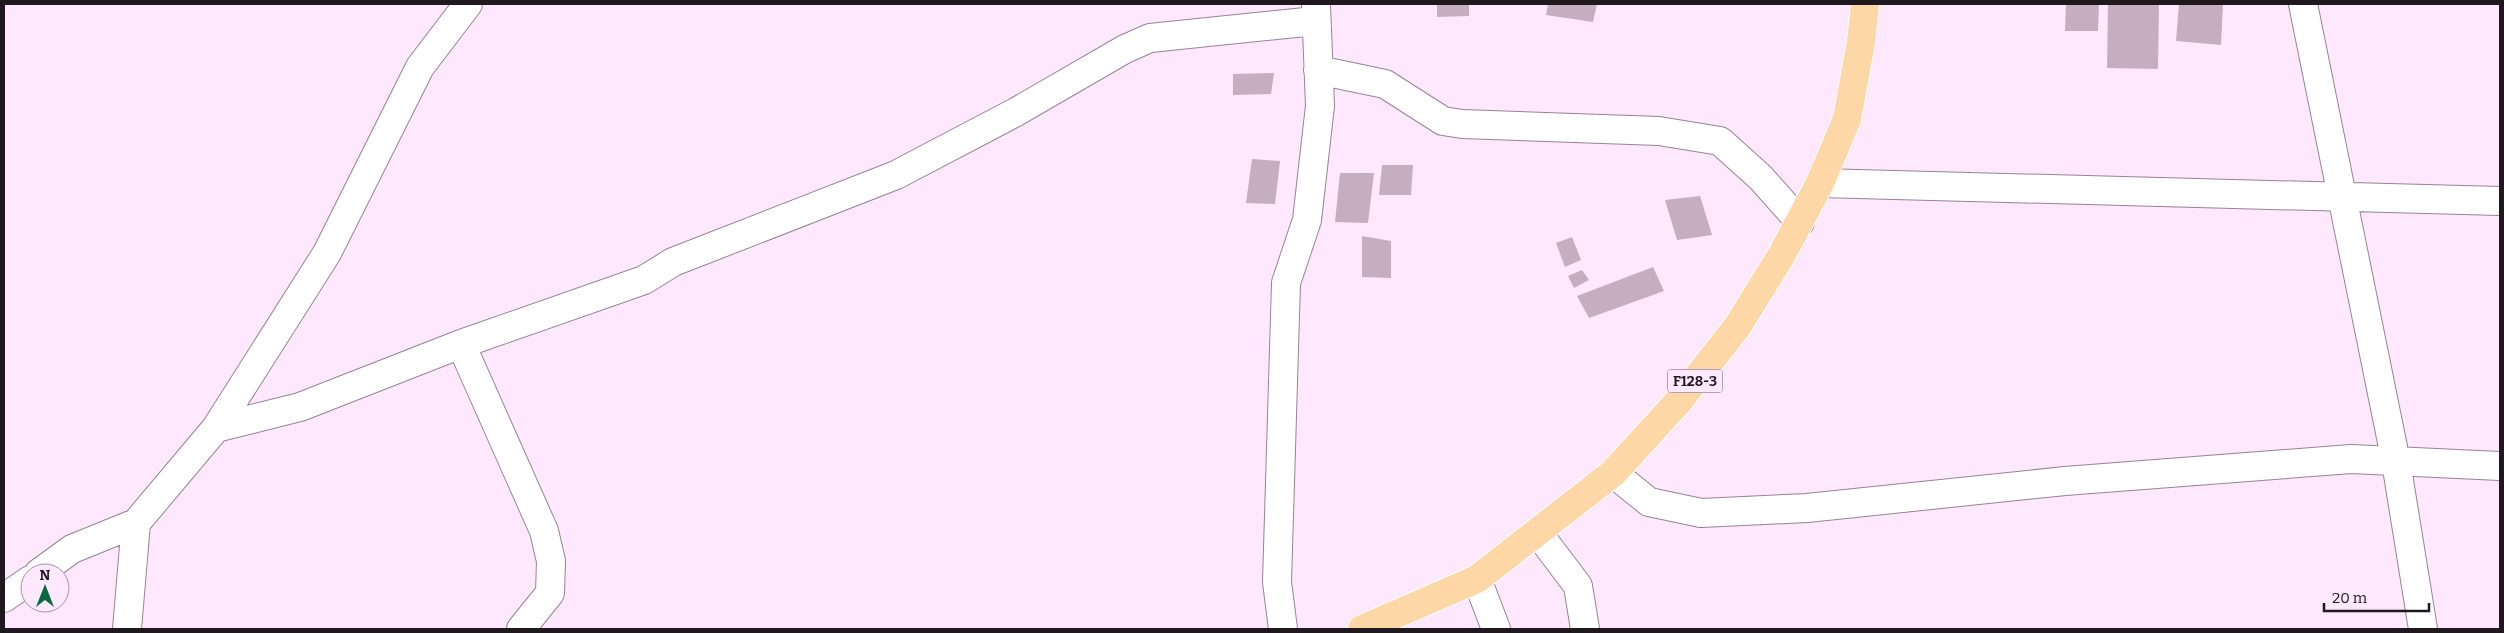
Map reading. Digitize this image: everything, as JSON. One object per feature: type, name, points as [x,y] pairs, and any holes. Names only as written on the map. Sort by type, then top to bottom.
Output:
[{"type":"main road","name":"F128-3","points":[[1362,629],[1477,579],[1613,473],[1678,402],[1737,327],[1800,222],[1820,183],[1847,119],[1861,42],[1865,4]]},
{"type":"street","points":[[53,563],[72,549],[136,523],[216,428],[327,253],[420,67],[468,4]]},
{"type":"street","points":[[2303,4],[2396,462],[2423,629]]},
{"type":"street","points":[[216,428],[300,407],[461,344],[644,280],[673,262],[896,175],[1016,112],[1125,49],[1150,38],[1316,12],[1320,106],[1307,220],[1286,283],[1277,582],[1283,629]]},
{"type":"street","points":[[1318,70],[1385,84],[1443,121],[1462,124],[1659,132],[1720,141],[1762,178],[1800,222]]},
{"type":"street","points":[[1820,183],[2500,201]]},
{"type":"street","points":[[461,344],[544,531],[551,561],[550,593],[521,629]]},
{"type":"street","points":[[1613,473],[1649,502],[1701,513],[1807,508],[2065,481],[2351,459],[2500,466]]},
{"type":"street","points":[[127,629],[136,523]]},
{"type":"street","points":[[1538,533],[1578,586],[1585,629]]},
{"type":"street","points":[[1477,579],[1496,629]]},
{"type":"street","points":[[4,598],[20,587]]},
{"type":"building","points":[[1437,4],[1469,4],[1469,16],[1437,17]]},
{"type":"building","points":[[1548,4],[1597,4],[1593,22],[1546,15]]},
{"type":"building","points":[[2066,4],[2099,4],[2098,31],[2065,31]]},
{"type":"building","points":[[2108,4],[2159,4],[2158,69],[2107,68]]},
{"type":"building","points":[[2179,4],[2223,4],[2221,45],[2176,41]]},
{"type":"building","points":[[1274,73],[1271,94],[1233,95],[1233,74]]},
{"type":"building","points":[[1252,159],[1280,161],[1275,204],[1246,203]]},
{"type":"building","points":[[1382,165],[1413,165],[1411,195],[1379,195]]},
{"type":"building","points":[[1340,173],[1374,173],[1368,223],[1335,222]]},
{"type":"building","points":[[1700,196],[1712,235],[1677,240],[1665,200]]},
{"type":"building","points":[[1362,236],[1391,241],[1391,278],[1362,277]]},
{"type":"building","points":[[1572,237],[1581,260],[1565,267],[1556,243]]},
{"type":"building","points":[[1653,267],[1664,291],[1589,318],[1577,296]]},
{"type":"building","points":[[1582,270],[1589,280],[1574,288],[1568,276]]}]
